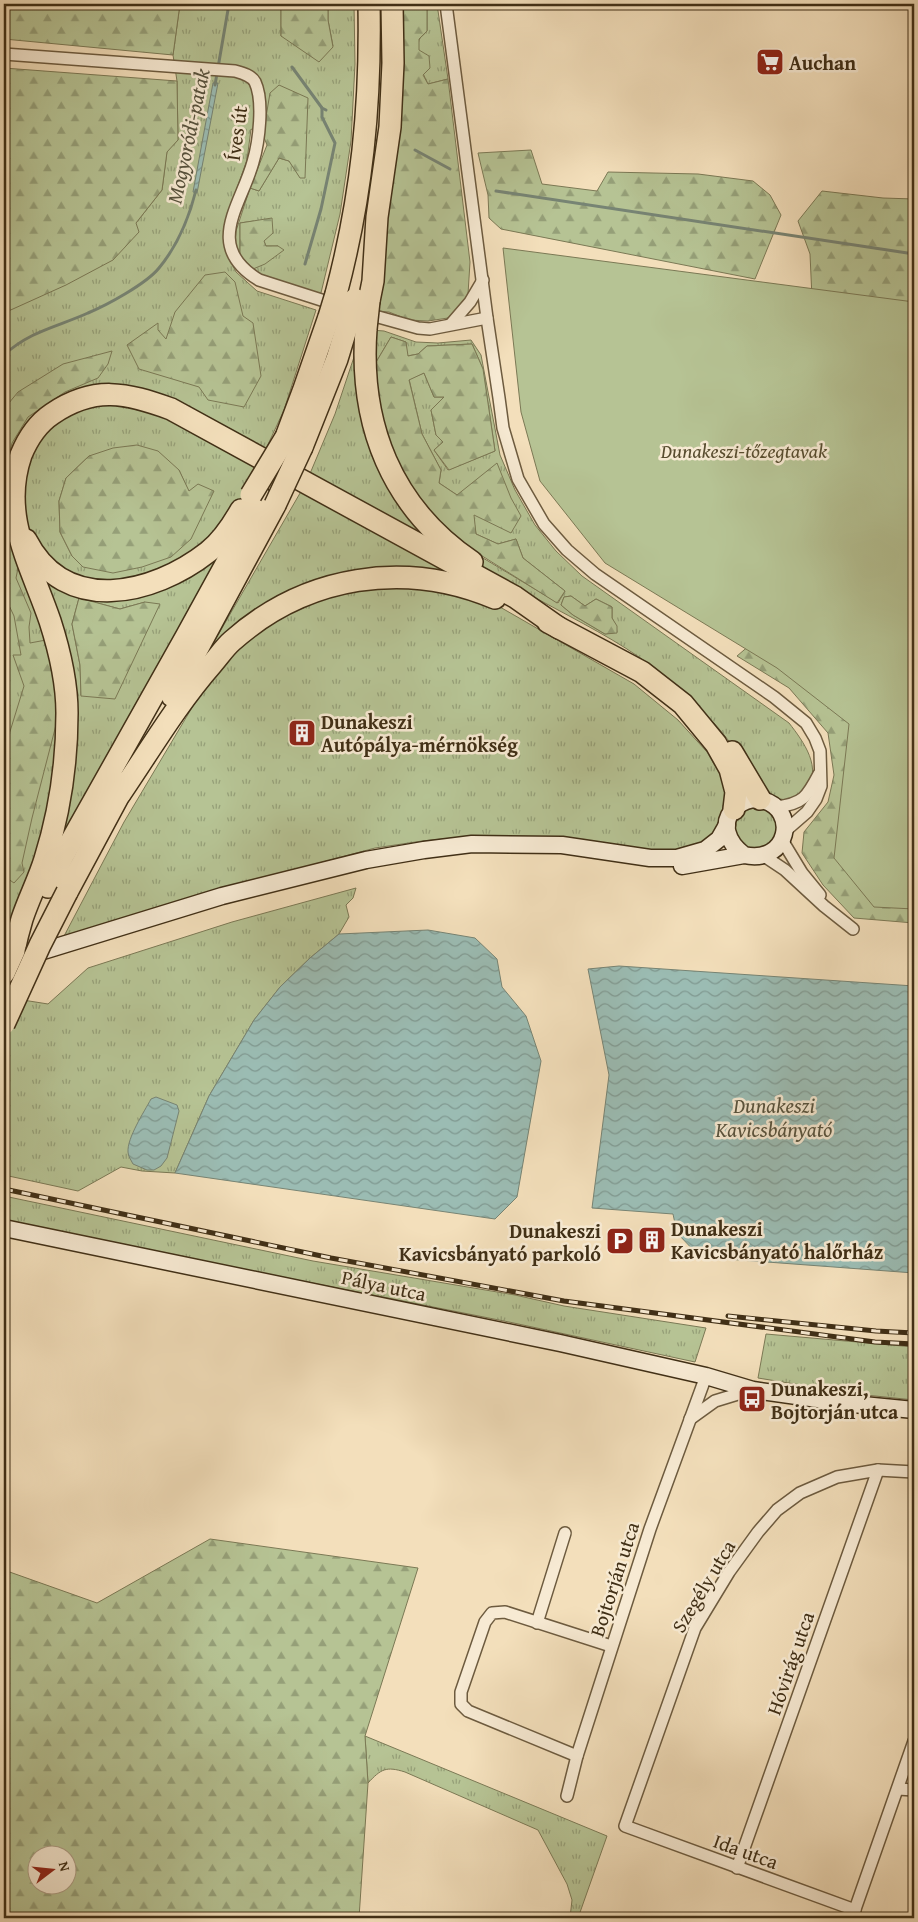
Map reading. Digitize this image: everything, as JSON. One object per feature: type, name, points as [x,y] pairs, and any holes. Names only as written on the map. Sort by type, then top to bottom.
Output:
[{"type":"highway","points":[[369,4],[370,65],[364,155],[350,236],[354,298],[348,323],[365,370],[371,420],[384,459],[399,488],[417,512],[437,534],[463,556],[559,621],[642,672],[683,704],[716,744],[730,769],[736,792],[730,817]]},
{"type":"highway","points":[[4,973],[9,957],[40,891],[64,854],[294,442],[304,389],[348,323],[377,217],[390,127],[393,63],[392,4]]},
{"type":"highway","points":[[40,891],[61,793],[67,738],[66,687],[62,659],[49,619],[16,534],[13,519],[13,494],[17,466],[23,451],[32,434],[44,420],[61,408],[91,396],[104,394],[133,397],[170,409],[559,621],[638,658],[690,702],[719,733],[768,803]]},
{"type":"highway","points":[[13,494],[20,526],[27,542],[39,559],[58,575],[74,584],[104,591],[129,590],[154,583],[186,567],[210,551],[232,524],[262,499]]},
{"type":"highway","points":[[4,1024],[40,945],[67,892],[250,555],[262,499]]},
{"type":"highway","points":[[120,794],[179,706],[231,642],[278,608],[304,595],[332,585],[366,579],[394,576],[428,579],[481,592],[559,621]]},
{"type":"main road","points":[[9,957],[70,944],[222,896],[346,865],[447,846],[472,844],[562,845],[650,858],[678,858],[705,850],[719,839],[730,817],[742,803],[750,799],[768,803],[782,814],[784,823],[783,836],[778,847],[764,856],[754,857],[734,848],[728,837],[730,817]]},
{"type":"main road","points":[[510,845],[559,855],[650,867],[678,866],[744,854]]},
{"type":"main road","name":"Pálya utca","points":[[4,1228],[560,1343],[706,1376],[753,1390],[853,1404],[914,1410]]},
{"type":"street","points":[[446,4],[503,428],[518,479],[544,524],[567,550],[595,574],[774,697],[806,723],[820,751],[821,786],[816,800],[807,812],[783,836],[802,873],[838,917]]},
{"type":"street","name":"Íves út","points":[[4,54],[201,68],[235,71],[248,75],[255,81],[259,99],[259,130],[253,162],[230,223],[230,244],[234,257],[248,274],[259,280],[315,298],[418,328],[430,329],[451,324]]},
{"type":"street","points":[[451,324],[470,302],[483,280]]},
{"type":"street","points":[[451,324],[487,318]]},
{"type":"street","points":[[768,803],[800,802],[811,789],[821,770]]},
{"type":"street","points":[[764,856],[786,870],[824,906],[853,929]]},
{"type":"street","name":"Bojtorján utca","points":[[567,1796],[577,1756],[611,1646],[650,1529],[706,1376]]},
{"type":"street","name":"Pálya utca","points":[[690,1419],[709,1405],[725,1397],[753,1390]]},
{"type":"street","points":[[697,1397],[702,1404],[709,1405]]},
{"type":"street","name":"Szegély utca","points":[[625,1826],[695,1628],[729,1572],[777,1510],[800,1494],[836,1477],[878,1470],[914,1472]]},
{"type":"street","name":"Hóvirág utca","points":[[738,1868],[878,1470]]},
{"type":"street","points":[[537,1623],[565,1533]]},
{"type":"street","points":[[577,1756],[468,1711],[461,1704],[461,1692],[485,1622],[492,1614],[504,1612],[611,1646]]},
{"type":"street","points":[[853,1914],[914,1741]]},
{"type":"street","points":[[898,1789],[914,1790]]},
{"type":"street","name":"Ida utca","points":[[625,1826],[738,1868],[853,1914]]},
{"type":"green space","points":[[4,4],[180,4],[173,55],[4,39]]},
{"type":"green space","points":[[180,4],[281,4],[281,36],[333,46],[328,20],[328,4],[354,4],[355,64],[351,141],[340,214],[320,297],[277,285],[243,265],[235,244],[236,231],[250,188],[259,191],[279,158],[289,161],[300,177],[266,122],[263,135],[251,129],[247,160],[226,219],[224,233],[229,258],[236,272],[257,291],[316,310],[284,410],[264,453],[99,389],[15,455],[45,621],[63,738],[39,863],[4,936],[4,313],[136,223],[162,190],[167,151],[178,140],[177,81],[173,55]],"holes":[[[254,221],[266,246],[278,246],[240,255],[240,223]]]},
{"type":"green space","points":[[281,4],[328,4],[328,20],[333,47],[319,62],[281,36]]},
{"type":"green space","points":[[402,4],[427,4],[427,31],[419,39],[419,50],[429,56],[430,68],[423,75],[428,84],[448,79],[470,262],[468,294],[460,308],[448,318],[428,321],[409,320],[389,312],[374,311]]},
{"type":"green space","points":[[427,4],[437,4],[448,79],[428,84],[421,69],[418,51],[419,40],[427,31]]},
{"type":"green space","points":[[4,68],[177,81],[178,140],[167,152],[162,190],[136,223],[139,232],[113,260],[66,285],[4,313]]},
{"type":"green space","points":[[279,85],[308,98],[305,178],[300,178],[289,161],[279,158],[259,191],[250,188],[267,145],[263,135],[270,93]]},
{"type":"green space","points":[[531,150],[542,184],[597,191],[608,172],[698,174],[753,181],[770,195],[781,215],[755,279],[501,229],[489,218],[488,195],[478,153]]},
{"type":"green space","points":[[822,191],[883,198],[914,199],[914,302],[812,298],[810,254],[798,221]]},
{"type":"green space","points":[[272,218],[273,233],[264,241],[266,246],[278,246],[284,250],[265,264],[253,269],[240,255],[240,223]]},
{"type":"green space","name":"Dunakeszi-tőzegtavak","points":[[503,248],[914,302],[914,909],[874,907],[834,858],[849,724],[777,668],[605,563],[540,481],[521,412]]},
{"type":"green space","points":[[225,272],[235,282],[243,316],[253,323],[261,376],[244,407],[208,400],[199,387],[139,369],[127,345],[158,323],[158,330],[166,339],[175,312],[205,275]]},
{"type":"green space","points":[[371,330],[384,331],[416,342],[438,343],[471,340],[481,355],[500,455],[515,490],[535,525],[556,551],[582,576],[789,723],[805,747],[812,765],[810,782],[801,795],[789,800],[780,799],[765,791],[714,723],[659,672],[612,640],[493,573],[465,555],[440,534],[408,496],[390,463],[383,445],[370,391],[368,356]],"holes":[[[391,337],[406,342],[407,356],[418,354],[427,346],[472,344],[483,369],[495,451],[448,470],[434,450],[443,442],[436,435],[431,410],[445,397],[434,397],[424,373],[409,379],[422,434],[441,470],[439,483],[457,495],[473,515],[476,534],[498,544],[516,539],[523,558],[565,591],[558,603],[444,532],[407,486],[389,448],[374,400],[372,369]],[[571,596],[585,606],[596,599],[612,607],[612,618],[617,632],[605,634],[573,615],[561,605],[564,597]]]},
{"type":"green space","points":[[391,337],[406,342],[408,356],[418,354],[427,346],[472,344],[483,369],[495,451],[449,470],[434,450],[443,442],[436,435],[431,410],[444,397],[434,397],[424,373],[409,380],[422,434],[441,470],[439,483],[457,495],[497,463],[511,498],[521,516],[511,533],[474,515],[476,534],[498,544],[516,539],[523,558],[565,591],[557,603],[444,532],[407,486],[389,448],[372,369]]},
{"type":"green space","points":[[112,351],[108,364],[98,378],[65,392],[28,417],[12,443],[4,477],[4,409],[18,392],[63,364]]},
{"type":"green space","points":[[356,351],[449,552],[309,476],[335,414]]},
{"type":"green space","points":[[115,402],[161,414],[261,465],[233,514],[205,547],[138,582],[75,579],[35,546],[20,510],[31,450],[53,423],[77,410]],"holes":[[[89,456],[179,470],[189,492],[72,556],[60,532],[59,501],[66,478]]]},
{"type":"green space","points":[[137,445],[158,451],[179,470],[189,491],[198,484],[214,491],[191,539],[171,557],[142,567],[113,573],[83,567],[72,556],[60,532],[59,501],[66,478],[89,456],[113,448]]},
{"type":"green space","points":[[303,488],[470,579],[363,572],[207,654]]},
{"type":"green space","points":[[4,529],[19,563],[16,578],[31,613],[29,627],[30,643],[46,640],[55,673],[56,725],[22,863],[24,872],[14,883],[4,876],[4,751],[24,686],[13,655],[21,655],[14,616],[4,595]]},
{"type":"green space","points":[[227,541],[60,844],[74,736],[37,565],[105,597]],"holes":[[[79,598],[120,609],[145,602],[81,695],[80,665],[72,624]]]},
{"type":"green space","points":[[914,541],[914,923],[854,918],[823,885],[802,853],[804,832],[828,802],[834,775],[828,733],[789,688],[737,656],[818,587]]},
{"type":"green space","points":[[393,583],[493,603],[634,684],[678,720],[707,752],[727,787],[728,799],[719,830],[705,844],[672,853],[473,836],[375,848],[282,873],[63,938],[124,822],[212,674],[266,623],[334,592]]},
{"type":"green space","points":[[571,596],[585,606],[596,599],[612,607],[612,618],[617,626],[617,633],[605,634],[573,615],[561,605],[564,597]]},
{"type":"green space","points":[[79,598],[120,609],[145,602],[160,604],[115,699],[81,696],[80,665],[72,624]]},
{"type":"green space","points":[[760,807],[768,810],[774,816],[777,828],[774,840],[768,846],[752,849],[744,846],[738,840],[735,824],[738,816],[744,810]]},
{"type":"green space","points":[[356,888],[353,898],[346,905],[349,917],[339,934],[310,958],[280,987],[254,1020],[209,1096],[175,1173],[142,1171],[121,1167],[78,1191],[4,1175],[4,997],[48,1004],[88,968],[232,922]]},
{"type":"green space","points":[[4,1196],[313,1261],[515,1295],[564,1306],[706,1328],[695,1362],[509,1322],[4,1222]]},
{"type":"green space","points":[[766,1334],[914,1347],[914,1400],[856,1394],[758,1378]]},
{"type":"green space","points":[[210,1539],[418,1568],[365,1736],[368,1783],[359,1918],[4,1918],[4,1570],[97,1603]]},
{"type":"green space","points":[[365,1736],[607,1836],[578,1918],[570,1918],[572,1900],[567,1884],[538,1830],[398,1770],[384,1770],[368,1783]]},
{"type":"water","points":[[213,83],[218,83],[197,193],[193,192]]},
{"type":"water","points":[[428,930],[475,938],[497,959],[502,987],[526,1016],[541,1061],[517,1197],[495,1219],[175,1173],[209,1096],[254,1020],[280,987],[310,958],[339,934]]},
{"type":"water","name":"Dunakeszi Kavicsbányató","points":[[619,966],[914,986],[914,1273],[700,1257],[677,1233],[673,1214],[592,1208],[609,1075],[588,969]]},
{"type":"water","points":[[156,1097],[177,1105],[179,1111],[167,1158],[161,1166],[154,1170],[147,1170],[133,1164],[128,1155],[128,1146],[140,1118],[151,1099]]},
{"type":"waterway","name":"Mogyoródi-patak","points":[[215,85],[229,4]]},
{"type":"waterway","points":[[292,67],[322,108],[326,110]]},
{"type":"waterway","points":[[305,264],[321,209],[335,143],[322,117],[322,108]]},
{"type":"waterway","points":[[415,150],[450,169]]},
{"type":"waterway","name":"Mogyoródi-patak","points":[[4,355],[24,340],[88,313],[145,281],[159,268],[177,241],[190,211],[196,190]]},
{"type":"waterway","points":[[496,191],[914,254]]},
{"type":"railway","points":[[4,1189],[331,1258],[564,1301],[875,1342],[914,1344]]},
{"type":"railway","points":[[728,1316],[914,1333]]},
{"type":"place","name":"Auchan","points":[[770,62]]},
{"type":"place","name":"Dunakeszi Autópálya-mérnökség","points":[[302,733]]},
{"type":"place","name":"Dunakeszi Kavicsbányató halőrház","points":[[652,1240]]},
{"type":"place","name":"Dunakeszi Kavicsbányató parkoló","points":[[620,1241]]},
{"type":"place","name":"Dunakeszi, Bojtorján utca","points":[[752,1399]]}]
